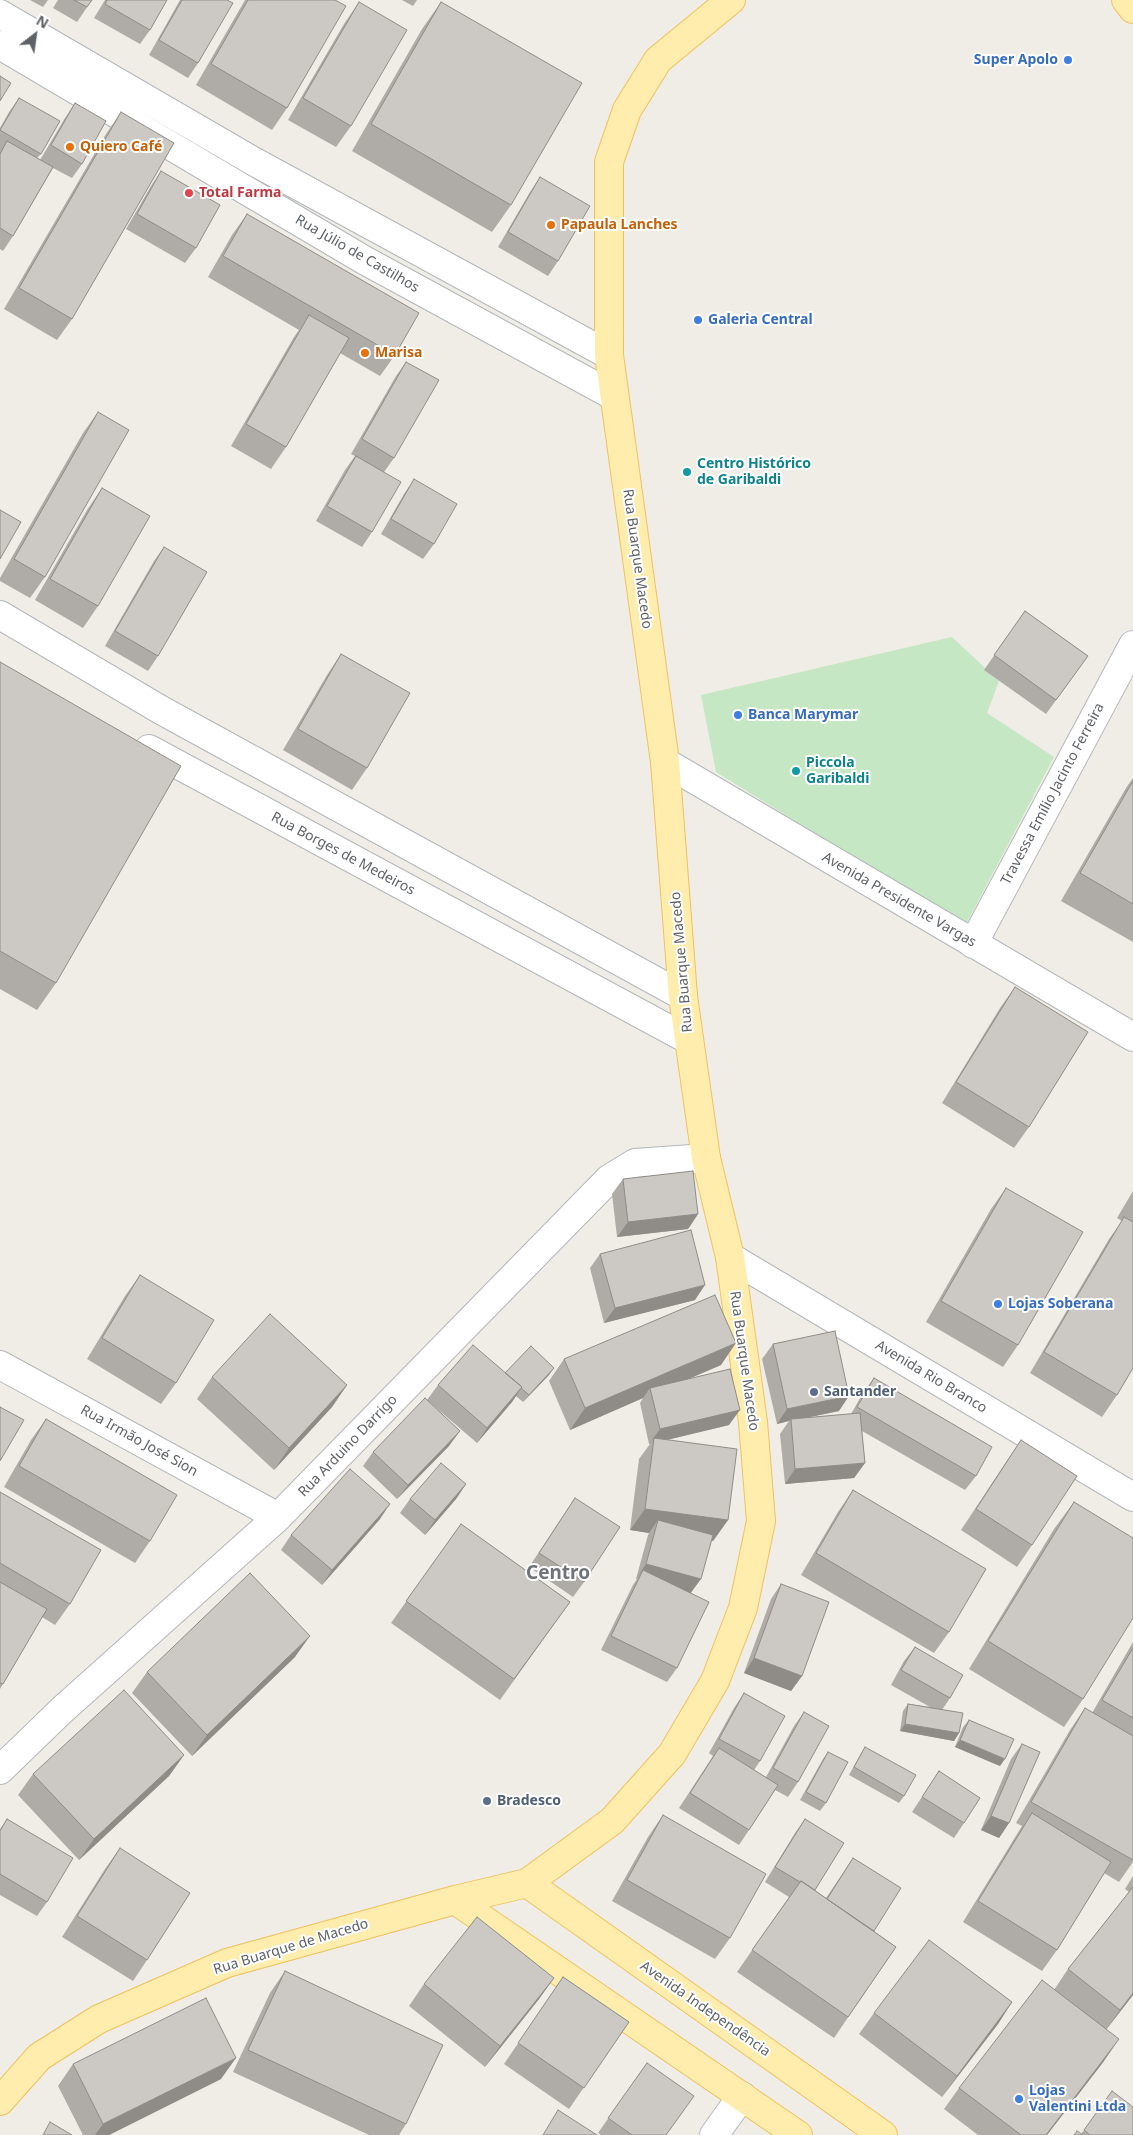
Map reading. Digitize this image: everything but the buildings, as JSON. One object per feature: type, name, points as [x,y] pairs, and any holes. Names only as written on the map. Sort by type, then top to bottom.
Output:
[{"type":"main road","name":"Rua Buarque Macedo","points":[[527,1883],[612,1820],[672,1754],[715,1681],[744,1608],[760,1521],[753,1422],[730,1257],[706,1158],[683,996],[665,762],[609,356],[609,162],[627,110],[658,60],[731,0]]},
{"type":"main road","points":[[1126,0],[1133,9]]},
{"type":"main road","name":"Rua Buarque de Macedo","points":[[0,2101],[39,2057],[99,2019],[227,1964],[455,1900],[527,1883]]},
{"type":"main road","name":"Avenida Independência","points":[[527,1883],[883,2135]]},
{"type":"main road","points":[[455,1900],[798,2135]]},
{"type":"street","points":[[0,14],[252,161],[609,356]]},
{"type":"street","name":"Rua Júlio de Castilhos","points":[[0,45],[364,260],[614,396]]},
{"type":"street","points":[[242,188],[252,161]]},
{"type":"street","points":[[0,615],[161,710],[683,996]]},
{"type":"street","name":"Travessa Emílio Jacinto Ferreira","points":[[973,944],[1133,645]]},
{"type":"street","name":"Rua Borges de Medeiros","points":[[161,710],[133,740],[689,1040]]},
{"type":"street","name":"Avenida Presidente Vargas","points":[[665,762],[1133,1037]]},
{"type":"street","name":"Rua Arduino Darrigo","points":[[0,1770],[62,1710],[278,1517],[609,1179],[636,1163],[706,1158]]},
{"type":"street","name":"Avenida Rio Branco","points":[[730,1257],[1133,1497]]},
{"type":"street","name":"Rua Irmão José Sion","points":[[0,1365],[278,1517]]},
{"type":"street","points":[[714,2135],[742,2096]]},
{"type":"green space","points":[[952,637],[999,681],[987,713],[1054,757],[965,926],[716,772],[701,695]]},
{"type":"place","name":"Super Apolo","points":[[1068,60]]},
{"type":"place","name":"Quiero Café","points":[[70,147]]},
{"type":"place","name":"Total Farma","points":[[189,193]]},
{"type":"place","name":"Papaula Lanches","points":[[551,225]]},
{"type":"place","name":"Galeria Central","points":[[698,320]]},
{"type":"place","name":"Marisa","points":[[365,353]]},
{"type":"place","name":"Centro Histórico de Garibaldi","points":[[687,472]]},
{"type":"place","name":"Banca Marymar","points":[[738,715]]},
{"type":"place","name":"Piccola Garibaldi","points":[[796,771]]},
{"type":"place","name":"Lojas Soberana","points":[[998,1304]]},
{"type":"place","name":"Santander","points":[[814,1392]]},
{"type":"place","name":"Bradesco","points":[[487,1801]]},
{"type":"place","name":"Lojas Valentini Ltda","points":[[1019,2099]]},
{"type":"district","name":"Centro","points":[[558,1574]]}]
